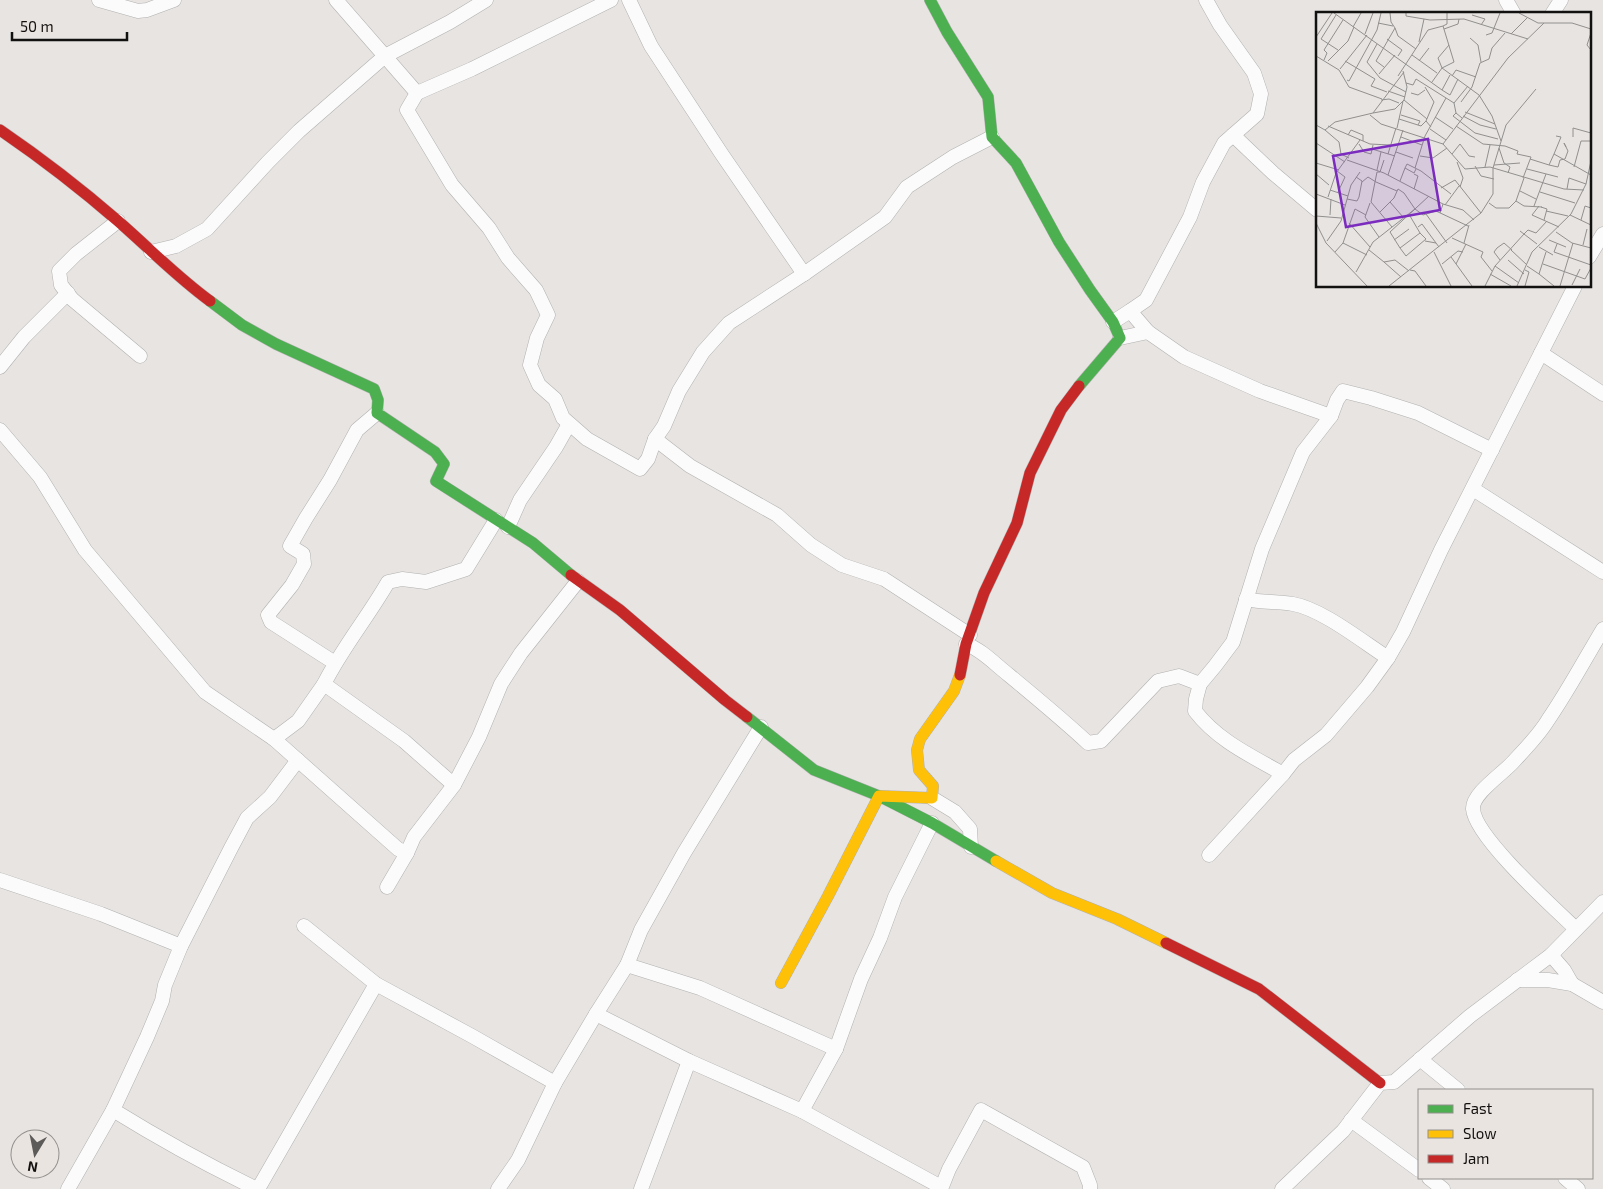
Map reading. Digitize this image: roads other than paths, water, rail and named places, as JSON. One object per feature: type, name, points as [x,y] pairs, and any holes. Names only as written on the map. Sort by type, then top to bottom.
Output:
[{"type":"street","points":[[100,0],[138,11],[147,10],[174,0]]},
{"type":"street","points":[[336,0],[417,93]]},
{"type":"street","points":[[151,252],[176,246],[207,229],[299,131],[385,56],[450,22],[486,0]]},
{"type":"street","points":[[612,0],[472,69],[417,93],[407,110],[452,185],[488,228],[508,258],[536,290],[548,315],[537,338],[530,365],[539,386],[555,400],[563,418],[587,439],[640,470],[648,459],[655,439],[664,426],[679,391],[703,352],[728,323],[804,274],[885,217],[908,187],[953,157],[992,137]]},
{"type":"street","points":[[629,0],[651,46],[721,154],[804,274]]},
{"type":"street","points":[[930,0],[988,98],[992,137],[1016,163],[1059,242],[1113,322],[1120,338]]},
{"type":"street","points":[[1113,322],[1146,300],[1190,217],[1203,182],[1224,143],[1256,114],[1260,94],[1254,73],[1220,25],[1206,0]]},
{"type":"street","points":[[1506,0],[1513,12]]},
{"type":"street","points":[[1553,12],[1561,0]]},
{"type":"street","points":[[0,130],[44,160],[118,221],[195,290],[242,325],[276,344],[374,388],[378,400],[377,412],[357,430],[330,480],[290,546],[303,554],[304,564],[292,584],[268,615],[271,622],[335,663]]},
{"type":"street","points":[[1233,134],[1273,173],[1316,209]]},
{"type":"street","points":[[118,221],[76,254],[59,271],[62,285],[68,293],[89,314],[140,356]]},
{"type":"street","points":[[1590,255],[1603,234]]},
{"type":"street","points":[[1209,855],[1294,760],[1326,735],[1367,687],[1388,658],[1403,632],[1441,550],[1574,288]]},
{"type":"street","points":[[0,367],[24,337],[68,293]]},
{"type":"street","points":[[1130,311],[1148,332],[1184,357],[1260,391],[1331,416]]},
{"type":"street","points":[[932,798],[933,786],[919,770],[917,750],[920,739],[954,691],[961,673],[968,639],[984,594],[1017,523],[1030,473],[1061,410],[1086,377],[1120,338],[1148,332]]},
{"type":"street","points":[[1541,353],[1603,394]]},
{"type":"street","points":[[1283,774],[1233,746],[1204,723],[1195,711],[1200,684],[1233,642],[1262,549],[1303,452],[1331,416],[1337,400],[1344,392],[1400,406],[1492,450]]},
{"type":"street","points":[[377,412],[435,452],[444,464],[436,481],[532,543],[578,581],[620,610],[725,700],[762,727],[814,770],[879,796],[932,823],[1052,893],[1117,919],[1259,989],[1380,1083],[1394,1082],[1470,1016],[1551,955],[1603,902]]},
{"type":"street","points":[[274,739],[298,721],[324,684],[335,663],[375,605],[388,582],[402,579],[426,582],[466,569],[520,500],[570,424]]},
{"type":"street","points":[[0,430],[40,477],[85,550],[205,692],[274,739],[398,849],[407,853]]},
{"type":"street","points":[[655,439],[690,466],[777,515],[811,545],[842,565],[884,579],[968,639],[973,646],[1055,713],[1088,743],[1101,741],[1158,681],[1179,676],[1200,684]]},
{"type":"street","points":[[1473,489],[1603,572]]},
{"type":"street","points":[[387,888],[414,837],[454,785],[479,737],[501,684],[521,653],[578,581]]},
{"type":"street","points":[[1246,599],[1259,602],[1294,604],[1325,616],[1388,658]]},
{"type":"street","points":[[1576,929],[1515,869],[1484,834],[1475,818],[1473,807],[1474,801],[1481,792],[1513,763],[1548,721],[1603,629]]},
{"type":"street","points":[[324,684],[404,741],[454,785]]},
{"type":"street","points":[[498,1189],[518,1160],[555,1083],[627,965],[641,930],[679,862],[762,727]]},
{"type":"street","points":[[68,1189],[113,1110],[147,1037],[181,946],[247,818],[270,797],[298,760]]},
{"type":"street","points":[[879,796],[932,798],[955,812],[970,829],[972,847]]},
{"type":"street","points":[[781,983],[879,796]]},
{"type":"street","points":[[802,1110],[836,1049],[861,979],[880,938],[895,897],[932,823]]},
{"type":"street","points":[[0,880],[101,914],[181,946]]},
{"type":"street","points":[[304,926],[376,984],[555,1083]]},
{"type":"street","points":[[1551,955],[1564,970],[1572,984]]},
{"type":"street","points":[[627,965],[700,988],[836,1049]]},
{"type":"street","points":[[1517,980],[1548,980],[1572,984],[1603,1002]]},
{"type":"street","points":[[113,1110],[161,1140],[257,1189],[376,984]]},
{"type":"street","points":[[596,1014],[689,1061],[802,1110],[941,1188],[949,1169],[981,1110],[1082,1167],[1090,1189]]},
{"type":"street","points":[[1420,1059],[1457,1089]]},
{"type":"street","points":[[641,1189],[689,1061]]},
{"type":"street","points":[[1282,1189],[1343,1131],[1380,1083]]},
{"type":"street","points":[[1351,1120],[1418,1169]]},
{"type":"street","points":[[1430,1179],[1443,1189]]},
{"type":"street","points":[[1566,1179],[1578,1189]]}]
